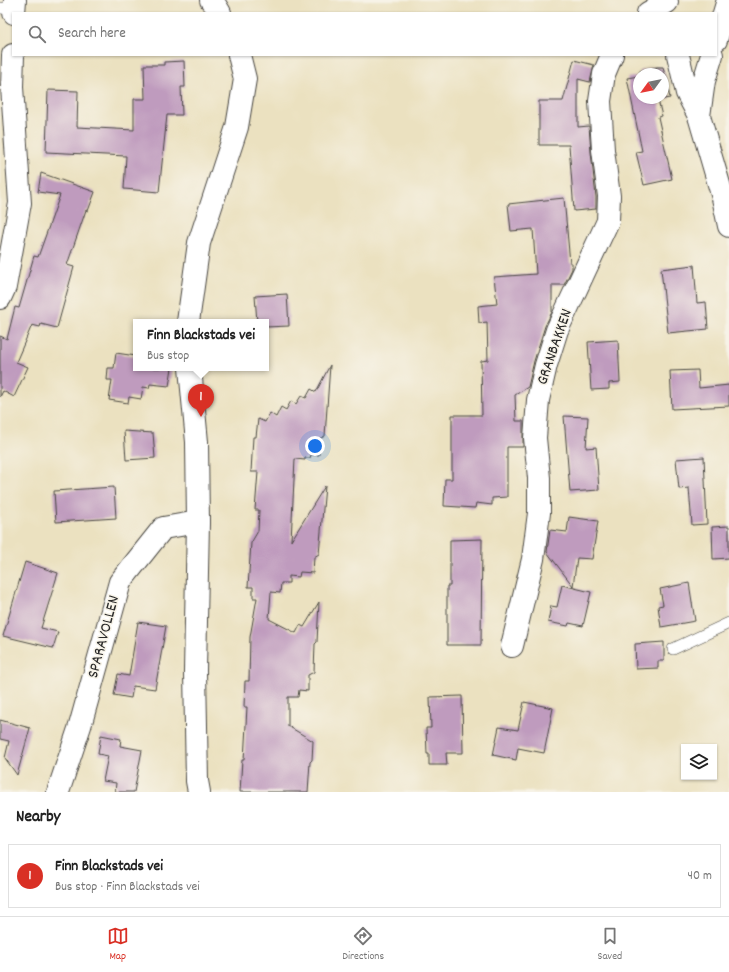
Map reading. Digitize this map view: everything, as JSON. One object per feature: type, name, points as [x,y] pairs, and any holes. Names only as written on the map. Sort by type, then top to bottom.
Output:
[{"type":"street","points":[[211,0],[219,12]]},
{"type":"street","points":[[717,37],[728,0]]},
{"type":"street","points":[[650,12],[667,5]]},
{"type":"street","points":[[0,298],[5,287],[20,203],[12,87],[13,56]]},
{"type":"street","points":[[188,319],[199,243],[237,127],[245,79],[239,56]]},
{"type":"street","name":"GRANBAKKEN","points":[[512,646],[533,558],[540,514],[539,478],[535,438],[538,400],[546,365],[557,330],[608,221],[609,196],[603,150],[600,101],[604,74],[612,56]]},
{"type":"street","points":[[678,56],[687,94],[699,116],[729,226]]},
{"type":"street","points":[[699,116],[704,80],[712,56]]},
{"type":"street","points":[[190,371],[197,442],[198,522],[194,671],[197,781],[199,792]]},
{"type":"street","name":"SPARAVOLLEN","points":[[58,792],[80,726],[120,582],[163,528],[198,522]]},
{"type":"lane","points":[[673,649],[729,623]]},
{"type":"building","points":[[574,60],[594,65],[590,82],[578,79],[578,127],[589,126],[596,209],[574,211],[569,145],[539,145],[539,101],[563,101]]},
{"type":"building","points":[[184,61],[185,87],[181,87],[182,115],[167,115],[159,192],[124,189],[126,156],[46,152],[48,90],[78,91],[77,127],[134,130],[134,99],[145,99],[144,65],[164,65],[164,62]]},
{"type":"building","points":[[633,77],[633,104],[659,104],[662,116],[658,117],[672,179],[644,185],[636,152],[642,151],[627,78]]},
{"type":"building","points":[[41,173],[95,192],[88,211],[86,210],[67,265],[74,267],[57,328],[41,324],[40,327],[32,325],[16,362],[28,367],[14,397],[3,391],[0,397],[0,336],[7,339],[15,307],[19,308],[34,256],[38,257],[60,195],[38,192]]},
{"type":"building","points":[[564,198],[570,263],[572,263],[572,269],[564,285],[552,285],[552,312],[545,326],[534,361],[528,387],[515,395],[516,421],[523,421],[523,447],[507,447],[507,497],[492,498],[492,505],[476,503],[475,508],[444,506],[445,479],[452,479],[452,415],[482,415],[481,361],[488,360],[487,322],[479,323],[478,306],[497,304],[494,277],[536,274],[533,229],[511,231],[508,204]]},
{"type":"building","points":[[694,265],[697,303],[706,302],[708,329],[668,333],[661,269]]},
{"type":"building","points":[[287,294],[289,326],[269,327],[269,319],[257,319],[255,296]]},
{"type":"building","points":[[618,340],[620,382],[609,383],[609,389],[591,390],[588,342]]},
{"type":"building","points":[[116,353],[133,356],[133,371],[172,371],[169,386],[150,384],[149,388],[143,387],[141,399],[129,397],[128,403],[109,400],[112,380],[107,380],[108,368],[114,368]]},
{"type":"building","points":[[330,365],[325,436],[319,439],[319,455],[311,455],[310,458],[305,458],[305,460],[295,459],[291,541],[325,486],[319,554],[314,557],[313,573],[300,572],[299,577],[289,576],[289,583],[281,583],[280,593],[271,592],[269,619],[296,633],[300,625],[304,627],[319,602],[314,672],[308,675],[308,691],[299,690],[298,697],[288,697],[288,726],[313,741],[308,792],[240,792],[242,760],[244,760],[247,707],[244,707],[245,681],[249,681],[250,637],[257,598],[253,598],[253,587],[248,587],[251,543],[258,531],[259,510],[255,510],[258,472],[251,472],[253,437],[256,437],[258,419],[265,422],[270,413],[276,417],[281,407],[286,410],[291,401],[296,404],[301,396],[306,398],[311,389],[316,392]]},
{"type":"building","points":[[698,370],[699,388],[729,385],[729,406],[672,409],[670,371]]},
{"type":"building","points":[[564,416],[588,417],[586,448],[596,447],[599,490],[570,492]]},
{"type":"building","points":[[124,431],[153,433],[155,458],[126,460]]},
{"type":"building","points":[[704,457],[707,524],[692,525],[689,488],[679,489],[676,459]]},
{"type":"building","points":[[114,487],[116,518],[56,522],[54,491]]},
{"type":"building","points":[[569,517],[598,521],[592,559],[577,558],[573,586],[547,552],[550,530],[567,532]]},
{"type":"building","points":[[729,526],[729,558],[713,559],[712,527]]},
{"type":"building","points":[[482,539],[481,645],[447,645],[447,586],[450,586],[450,540]]},
{"type":"building","points":[[25,562],[58,573],[41,628],[58,632],[53,648],[3,636]]},
{"type":"building","points":[[689,583],[695,621],[661,627],[658,606],[663,605],[660,589]]},
{"type":"building","points":[[562,585],[591,592],[583,626],[569,623],[568,626],[548,622],[551,606],[557,607]]},
{"type":"building","points":[[138,622],[166,626],[155,689],[133,686],[131,698],[114,695],[118,674],[129,676]]},
{"type":"building","points":[[664,642],[664,661],[658,661],[658,668],[636,669],[635,644]]},
{"type":"building","points":[[462,696],[463,753],[446,753],[447,765],[429,765],[426,728],[431,728],[430,697]]},
{"type":"building","points":[[524,702],[553,708],[544,753],[518,748],[516,760],[493,755],[499,727],[518,730]]},
{"type":"building","points":[[0,720],[30,728],[17,775],[5,758],[9,741],[0,739]]},
{"type":"building","points":[[101,735],[121,739],[120,746],[142,750],[134,792],[115,792],[116,783],[103,781],[108,756],[98,754]]},
{"type":"place","name":"Finn Blackstads vei","points":[[201,417]]}]
